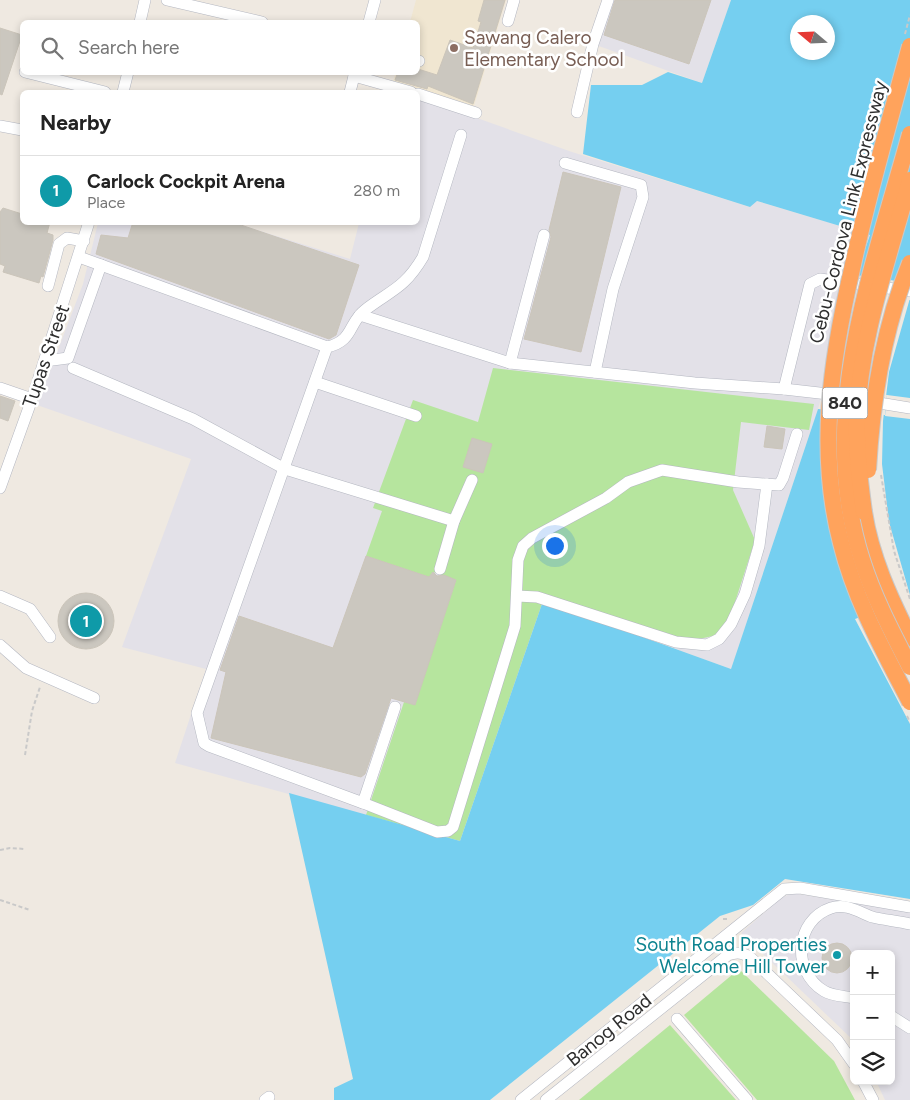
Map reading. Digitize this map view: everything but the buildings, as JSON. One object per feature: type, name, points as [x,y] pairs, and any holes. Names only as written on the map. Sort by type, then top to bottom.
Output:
[{"type":"highway","name":"Cebu-Cordova Link Expressway","points":[[910,46],[850,277],[833,361],[827,421],[834,509],[847,567],[865,615],[910,702]]},
{"type":"highway","name":"840","points":[[910,134],[857,330],[846,391],[844,438],[847,489],[862,559],[880,608],[910,667]]},
{"type":"highway","name":"840","points":[[910,180],[876,304],[862,370],[857,422],[858,468],[865,517],[874,555],[893,604],[910,638]]},
{"type":"highway","points":[[865,517],[870,430],[879,369],[892,318],[910,263]]},
{"type":"street","points":[[140,20],[145,0]]},
{"type":"street","points":[[167,0],[253,20]]},
{"type":"street","points":[[370,20],[375,0]]},
{"type":"street","points":[[508,21],[514,0]]},
{"type":"street","points":[[578,112],[593,44],[608,0]]},
{"type":"street","points":[[34,75],[97,90]]},
{"type":"street","points":[[124,90],[127,75]]},
{"type":"street","points":[[350,90],[354,75]]},
{"type":"street","points":[[357,75],[406,90]]},
{"type":"street","points":[[420,95],[476,113]]},
{"type":"street","points":[[0,126],[20,130]]},
{"type":"street","points":[[79,257],[328,347],[338,345],[346,339],[360,315],[399,288],[416,269],[423,257],[461,135]]},
{"type":"street","points":[[566,164],[641,185],[643,197],[612,289],[594,372]]},
{"type":"street","name":"Tupas Street","points":[[0,488],[45,361],[89,225]]},
{"type":"street","points":[[510,363],[544,235]]},
{"type":"street","points":[[48,286],[59,244],[67,238],[84,241]]},
{"type":"street","points":[[45,361],[68,358],[101,265]]},
{"type":"street","points":[[784,389],[810,284],[820,279],[910,291]]},
{"type":"street","points":[[360,315],[510,363],[694,383],[817,392],[910,408]]},
{"type":"street","points":[[328,347],[197,713],[199,728],[204,743],[209,746],[437,832],[448,831],[453,827],[509,651],[515,626],[518,560],[523,546],[532,538],[606,498],[628,482],[662,470],[738,482],[779,485],[797,434]]},
{"type":"street","points":[[73,368],[193,419],[285,469],[454,521]]},
{"type":"street","points":[[315,382],[416,416]]},
{"type":"street","points":[[0,388],[32,399]]},
{"type":"street","points":[[440,569],[454,521],[472,480]]},
{"type":"street","points":[[517,596],[537,597],[676,642],[707,644],[719,639],[731,624],[745,594],[759,546],[766,484]]},
{"type":"street","points":[[0,596],[30,609],[50,637]]},
{"type":"street","points":[[0,645],[26,668],[94,698]]},
{"type":"street","points":[[363,803],[395,707]]},
{"type":"street","name":"Banog Road","points":[[522,1100],[784,889],[800,888],[910,907]]},
{"type":"street","points":[[850,997],[824,991],[815,983],[805,968],[801,940],[808,924],[832,907],[845,907],[872,916],[910,924]]},
{"type":"street","points":[[546,1100],[728,955],[735,952],[741,952],[752,959],[837,1040],[850,1058]]},
{"type":"street","points":[[677,1019],[747,1100]]},
{"type":"street","points":[[895,1019],[910,1028]]},
{"type":"street","points":[[866,1085],[873,1100]]},
{"type":"path","points":[[881,471],[894,551],[910,599]]},
{"type":"path","points":[[25,755],[32,711],[45,676]]},
{"type":"path","points":[[0,850],[10,848],[25,849]]},
{"type":"path","points":[[0,900],[30,910]]},
{"type":"shaded area","name":"Sawang Calero Elementary School","points":[[416,0],[506,0],[473,109],[393,81],[395,75],[420,75],[420,20],[411,20]]},
{"type":"shaded area","points":[[611,0],[731,0],[702,83],[596,45]]},
{"type":"shaded area","points":[[420,98],[572,152],[750,207],[756,201],[871,235],[856,275],[818,409],[731,669],[543,601],[460,841],[175,763],[206,669],[122,647],[191,459],[37,405],[83,284],[98,225],[241,225],[350,259],[358,225],[420,225]]},
{"type":"shaded area","points":[[792,893],[910,912],[910,1100],[885,1100],[878,1085],[895,1085],[895,950],[850,950],[850,1037],[741,933],[781,898]]},
{"type":"green space","points":[[493,368],[814,404],[809,430],[741,422],[733,490],[755,540],[728,624],[713,636],[694,640],[662,637],[543,601],[460,841],[366,815],[404,702],[415,704],[456,580],[433,572],[429,577],[366,556],[382,511],[373,508],[413,400],[478,422]]},
{"type":"green space","points":[[739,969],[834,1061],[855,1100],[757,1100],[684,1015]]},
{"type":"green space","points":[[670,1025],[736,1100],[579,1100]]},
{"type":"water","points":[[731,0],[910,0],[910,283],[856,275],[870,235],[757,201],[750,207],[583,154],[591,85],[642,85],[668,72],[702,83]]},
{"type":"water","points":[[849,297],[910,300],[910,899],[785,879],[753,905],[720,916],[490,1100],[334,1100],[334,1088],[353,1079],[289,793],[460,841],[543,601],[731,669],[818,409],[885,415],[887,395],[826,386]]},
{"type":"pier","points":[[854,295],[910,298],[889,372],[883,421],[882,464],[889,522],[910,595],[910,724],[855,619],[874,612],[855,561],[844,520],[836,476],[835,408],[883,413],[884,397],[837,390]]},
{"type":"pier","points":[[887,395],[910,398],[910,419],[885,416]]},
{"type":"place","name":"Sawang Calero Elementary School","points":[[454,48]]},
{"type":"place","name":"Carlock Cockpit Arena","points":[[86,621]]},
{"type":"place","name":"South Road Properties Welcome Hill Tower","points":[[837,955]]}]
